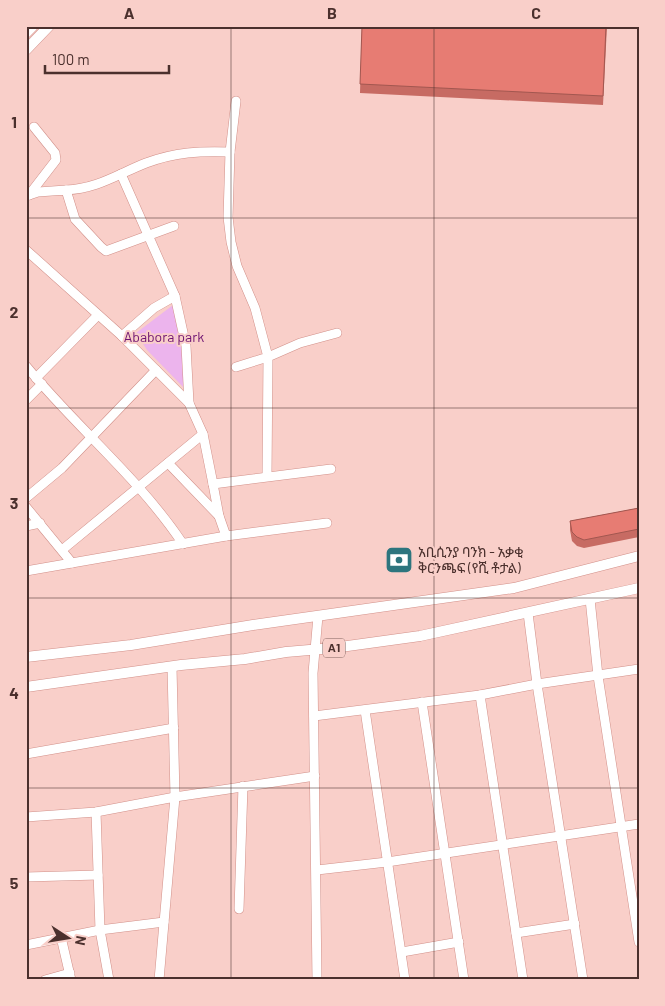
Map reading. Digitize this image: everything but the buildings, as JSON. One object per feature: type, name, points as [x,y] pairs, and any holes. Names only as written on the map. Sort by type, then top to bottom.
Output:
[{"type":"main road","points":[[26,33],[33,26]]},
{"type":"main road","points":[[26,50],[49,26]]},
{"type":"main road","points":[[26,657],[131,645],[212,631],[514,588],[639,556]]},
{"type":"main road","name":"A1","points":[[26,687],[420,636],[639,588]]},
{"type":"street","points":[[236,100],[230,152],[228,217],[230,242],[237,266],[255,308],[268,357],[267,476]]},
{"type":"street","points":[[28,196],[56,160],[55,153],[34,128]]},
{"type":"street","points":[[28,196],[38,192],[86,189],[147,163],[182,152],[230,152]]},
{"type":"street","points":[[122,174],[175,296],[186,346],[189,403]]},
{"type":"street","points":[[66,190],[75,219],[103,250],[110,251],[174,226]]},
{"type":"street","points":[[26,250],[122,336],[189,403],[203,434],[219,516],[226,536]]},
{"type":"street","points":[[122,336],[154,308],[175,296]]},
{"type":"street","points":[[26,400],[39,381],[98,314]]},
{"type":"street","points":[[236,367],[268,357],[300,343],[337,333]]},
{"type":"street","points":[[26,366],[138,487],[160,513],[182,544]]},
{"type":"street","points":[[26,498],[62,468],[156,370]]},
{"type":"street","points":[[62,550],[203,434]]},
{"type":"street","points":[[168,463],[219,516]]},
{"type":"street","points":[[213,484],[331,469]]},
{"type":"street","points":[[26,507],[72,563]]},
{"type":"street","points":[[26,526],[40,523]]},
{"type":"street","points":[[26,570],[226,536],[327,523]]},
{"type":"street","points":[[590,599],[598,676],[621,826],[637,914],[639,942]]},
{"type":"street","points":[[528,613],[537,684],[583,980]]},
{"type":"street","points":[[318,616],[313,673],[318,980]]},
{"type":"street","points":[[159,980],[175,797],[172,667]]},
{"type":"street","points":[[314,716],[480,695],[537,684],[639,670]]},
{"type":"street","points":[[480,695],[523,980]]},
{"type":"street","points":[[422,702],[464,980]]},
{"type":"street","points":[[365,710],[406,980]]},
{"type":"street","points":[[26,754],[174,728]]},
{"type":"street","points":[[26,817],[96,812],[175,797],[316,776]]},
{"type":"street","points":[[238,909],[243,786]]},
{"type":"street","points":[[96,812],[100,930],[109,980]]},
{"type":"street","points":[[317,870],[387,862],[639,824]]},
{"type":"street","points":[[26,877],[98,875]]},
{"type":"street","points":[[26,945],[100,930],[164,922]]},
{"type":"street","points":[[516,933],[575,924]]},
{"type":"street","points":[[45,980],[71,976],[61,937]]},
{"type":"street","points":[[402,952],[459,942]]},
{"type":"green space","name":"Ababora park","points":[[177,302],[181,318],[185,389],[147,350],[136,333]]},
{"type":"place","name":"አቢሲንያ ባንክ - አቃቂ ቅርንጫፍ (የሺ ቶታል)","points":[[399,560]]}]
